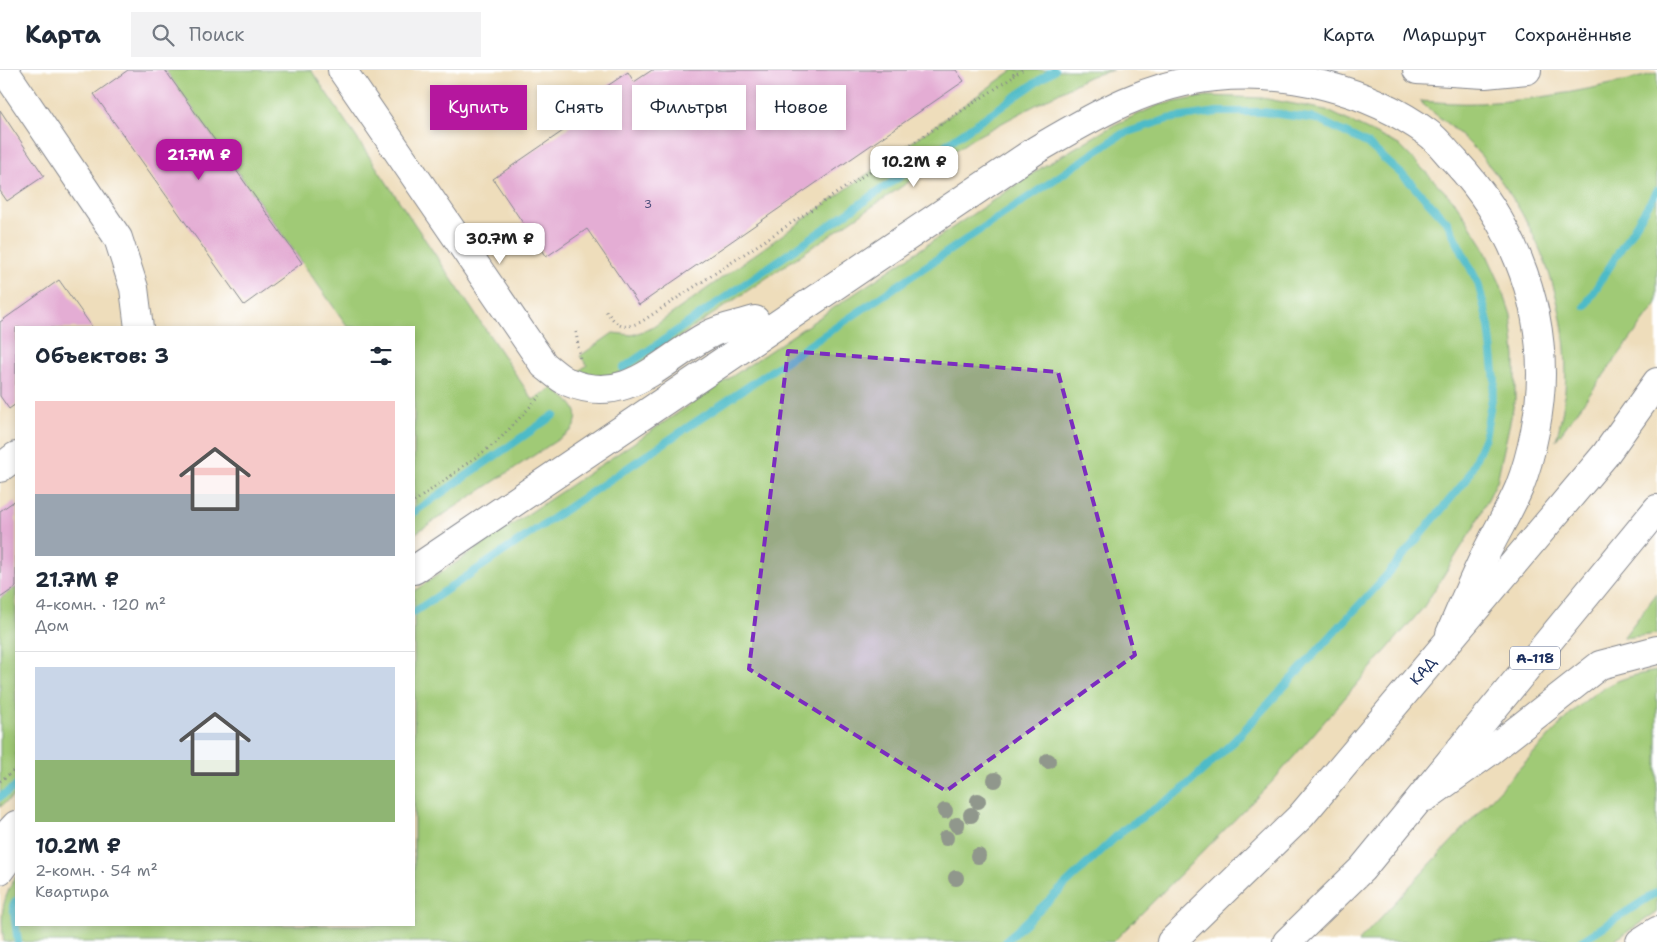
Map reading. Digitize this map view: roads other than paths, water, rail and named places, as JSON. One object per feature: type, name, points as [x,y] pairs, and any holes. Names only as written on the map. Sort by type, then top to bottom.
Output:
[{"type":"main road","points":[[4,70],[118,238],[134,288],[139,326]]},
{"type":"main road","points":[[342,70],[544,365],[567,382],[594,390],[614,389],[634,383],[709,334],[755,320]]},
{"type":"main road","points":[[415,551],[1027,138],[1097,97],[1169,70]]},
{"type":"main road","points":[[1417,70],[1485,74],[1527,70]]},
{"type":"main road","points":[[415,569],[1036,150],[1106,108],[1166,86],[1216,76],[1269,76],[1334,86],[1380,105],[1429,134],[1475,183],[1513,244],[1534,304],[1541,373],[1536,424],[1519,487],[1486,552],[1446,643]]},
{"type":"main road","name":"КАД","points":[[1171,942],[1301,816],[1604,455],[1657,382]]},
{"type":"main road","points":[[0,468],[15,457]]},
{"type":"main road","name":"А-118","points":[[1287,942],[1362,870],[1657,509]]},
{"type":"main road","points":[[1413,806],[1489,752],[1600,665],[1657,650]]},
{"type":"main road","points":[[0,842],[15,826]]},
{"type":"main road","points":[[0,870],[15,849]]},
{"type":"main road","points":[[1640,942],[1657,930]]},
{"type":"waterway","points":[[623,368],[1054,70]]},
{"type":"waterway","points":[[415,611],[1122,134],[1168,119],[1217,112],[1263,112],[1317,119],[1368,144],[1407,179],[1447,222],[1478,283],[1489,326],[1495,381],[1485,437],[1467,479],[1387,575],[1233,742],[1180,792],[1123,830],[1005,942]]},
{"type":"waterway","points":[[1585,306],[1657,191]]},
{"type":"waterway","points":[[415,511],[554,415]]},
{"type":"waterway","points":[[0,797],[15,787]]},
{"type":"waterway","points":[[1580,942],[1657,892]]},
{"type":"waterway","points":[[15,903],[13,906],[15,920]]},
{"type":"waterway","points":[[16,926],[18,942]]}]
